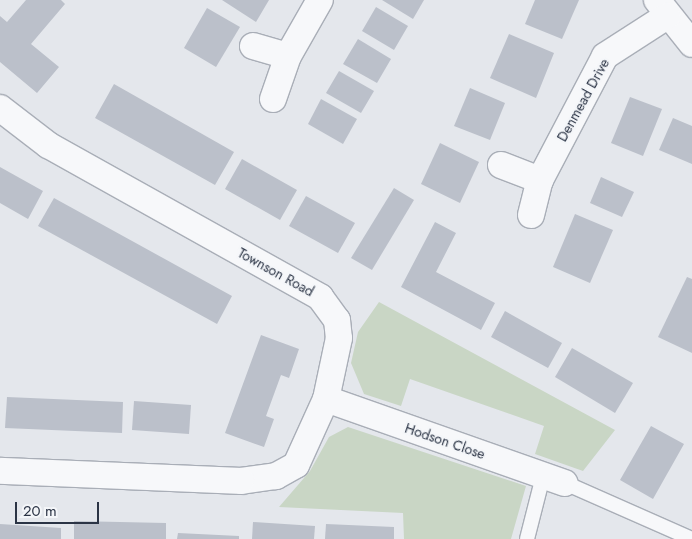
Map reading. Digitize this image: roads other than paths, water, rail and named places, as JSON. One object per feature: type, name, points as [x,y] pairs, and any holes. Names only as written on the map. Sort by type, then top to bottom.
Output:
[{"type":"street","points":[[274,99],[288,56],[320,0]]},
{"type":"street","points":[[662,8],[692,44]]},
{"type":"street","name":"Denmead Drive","points":[[531,214],[540,180],[606,56],[662,8]]},
{"type":"street","points":[[253,46],[288,56]]},
{"type":"street","name":"Townson Road","points":[[0,108],[48,145],[320,297],[337,320],[338,338],[326,399],[296,465],[276,476],[241,481],[0,472]]},
{"type":"street","points":[[501,165],[540,180]]},
{"type":"street","name":"Hodson Close","points":[[326,399],[554,479]]},
{"type":"lane","points":[[528,539],[554,479],[692,539]]}]
